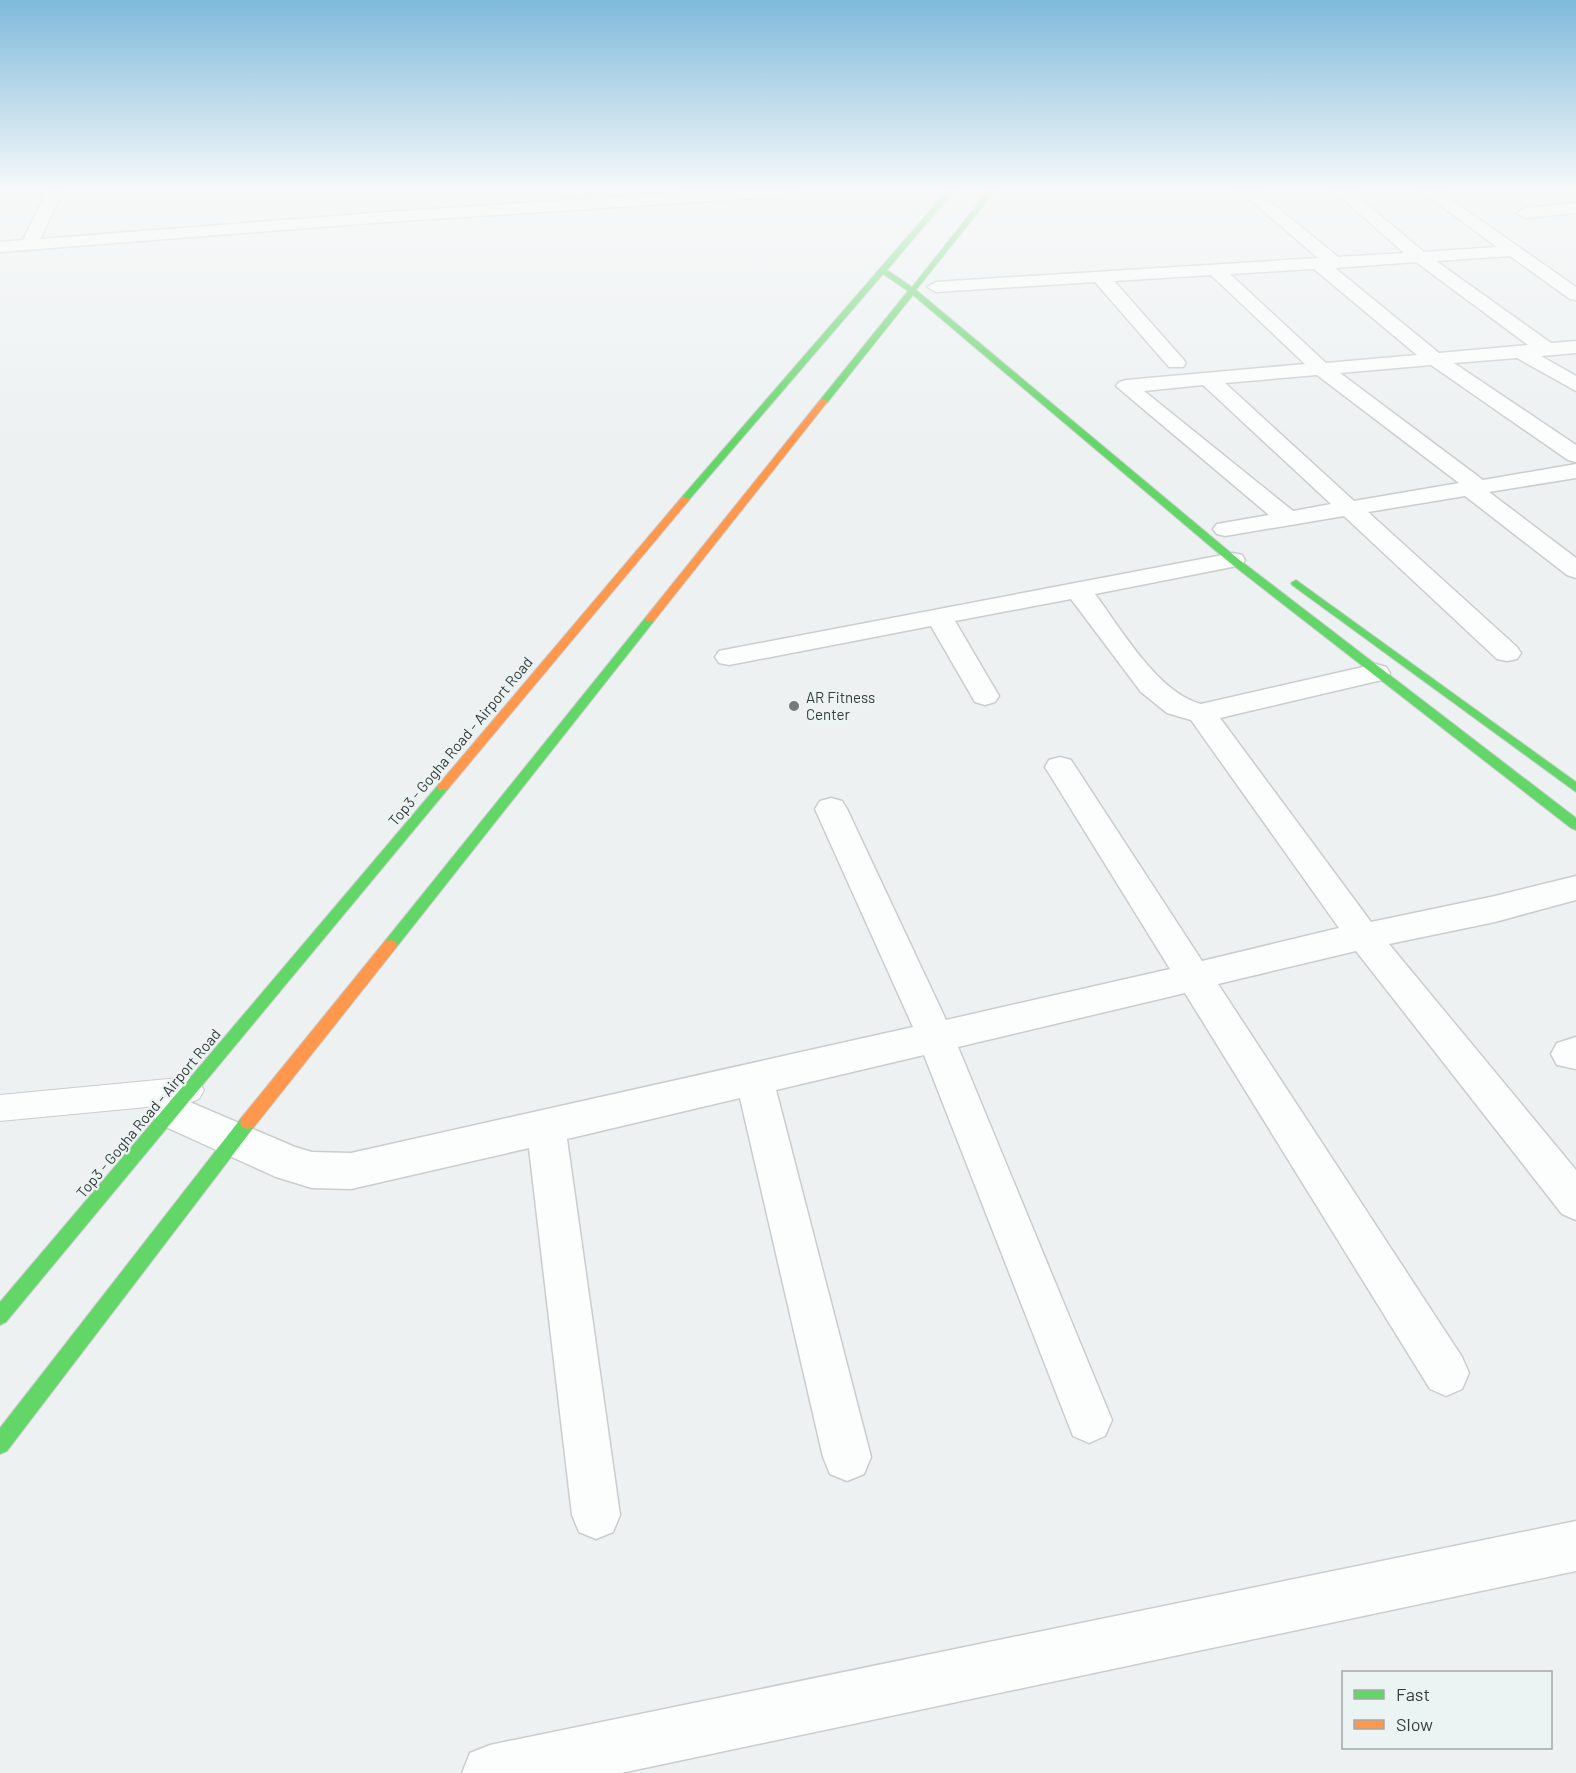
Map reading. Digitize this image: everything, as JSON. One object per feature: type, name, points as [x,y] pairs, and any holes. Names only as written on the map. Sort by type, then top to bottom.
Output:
[{"type":"main road","name":"Top3 - Gogha Road - Airport Road","points":[[0,1316],[618,577],[880,274]]},
{"type":"main road","points":[[888,274],[1229,538],[1376,673],[1576,825]]},
{"type":"main road","points":[[916,274],[954,301]]},
{"type":"main road","points":[[0,1444],[235,1138],[913,291],[930,284],[937,274]]},
{"type":"main road","points":[[1287,576],[1576,788]]},
{"type":"street","points":[[930,284],[1172,274]]},
{"type":"street","points":[[1220,274],[1320,368],[1576,570]]},
{"type":"street","points":[[1338,274],[1433,358],[1576,454]]},
{"type":"street","points":[[1443,274],[1546,349]]},
{"type":"street","points":[[1547,274],[1576,295]]},
{"type":"street","points":[[1101,278],[1176,363]]},
{"type":"street","points":[[1289,519],[1126,386],[1576,347]]},
{"type":"street","points":[[1519,351],[1576,384]]},
{"type":"street","points":[[1208,379],[1507,653]]},
{"type":"street","points":[[729,657],[1078,590],[1289,519],[1576,471]]},
{"type":"street","points":[[1078,590],[1150,686],[1177,707],[1201,713],[1376,673]]},
{"type":"street","points":[[939,617],[985,696]]},
{"type":"street","points":[[1201,713],[1363,936],[1576,1201]]},
{"type":"street","points":[[1060,766],[1446,1373]]},
{"type":"street","points":[[831,809],[936,1038],[1089,1420]]},
{"type":"street","points":[[180,1100],[235,1138],[290,1164],[312,1170],[351,1171],[936,1038],[1363,936],[1495,909],[1576,888]]},
{"type":"street","points":[[754,1079],[847,1457]]},
{"type":"street","points":[[546,1126],[596,1515]]},
{"type":"street","points":[[490,1773],[1576,1546]]},
{"type":"lane","points":[[0,1108],[180,1100]]},
{"type":"traffic: fast","points":[[685,499],[880,274]]},
{"type":"traffic: fast","points":[[888,274],[913,291],[1233,560],[1576,825]]},
{"type":"traffic: fast","points":[[824,401],[926,274]]},
{"type":"traffic: fast","points":[[1296,583],[1576,788]]},
{"type":"traffic: fast","points":[[390,945],[650,619]]},
{"type":"traffic: fast","points":[[0,1316],[443,787]]},
{"type":"traffic: fast","points":[[0,1444],[248,1122]]},
{"type":"traffic: slow","points":[[650,619],[824,401]]},
{"type":"traffic: slow","points":[[443,787],[685,499]]},
{"type":"traffic: slow","points":[[248,1122],[390,945]]},
{"type":"place","name":"AR Fitness Center","points":[[794,706]]}]
